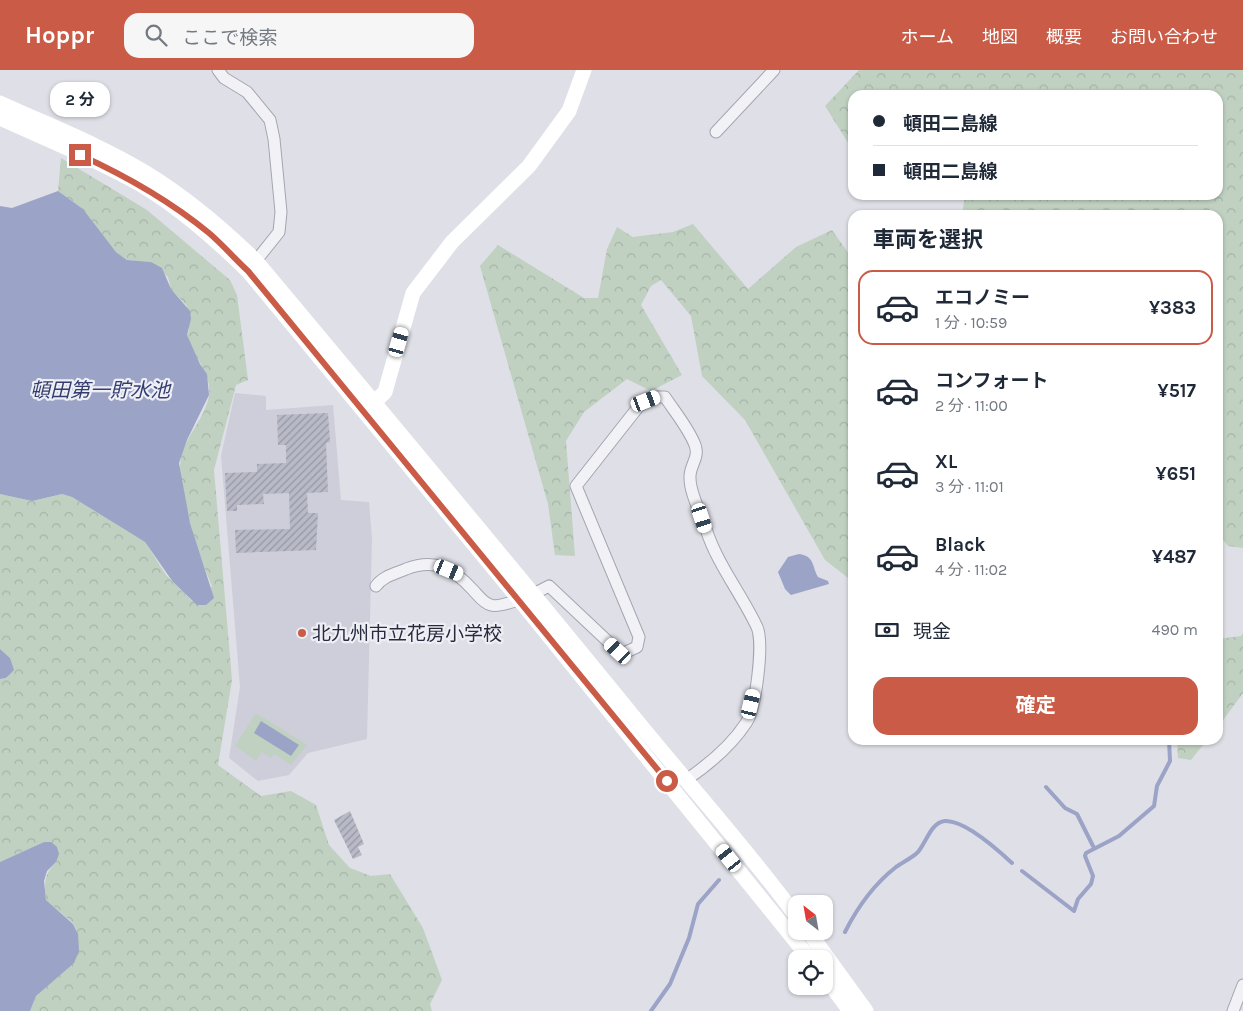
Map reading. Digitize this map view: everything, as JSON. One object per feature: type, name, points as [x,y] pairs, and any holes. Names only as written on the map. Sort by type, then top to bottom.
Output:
[{"type":"main road","points":[[369,407],[385,392],[413,292],[452,242],[529,166],[568,111],[584,70]]},
{"type":"main road","points":[[0,103],[117,157],[145,172],[216,222],[369,407],[518,598],[803,950]]},
{"type":"main road","points":[[0,118],[140,184],[252,266]]},
{"type":"main road","points":[[369,407],[534,594],[788,905]]},
{"type":"main road","points":[[815,940],[866,1011]]},
{"type":"main road","points":[[833,988],[850,1011]]},
{"type":"street","points":[[218,70],[224,78],[247,92],[270,120],[274,139],[281,212],[279,232],[252,266]]},
{"type":"street","points":[[716,132],[774,70]]},
{"type":"street","points":[[376,586],[381,579],[421,564],[438,566],[459,574],[484,602],[492,606],[503,605],[518,598],[534,594],[549,586],[618,651],[624,653],[637,647],[639,637],[576,486],[638,406],[656,397],[665,397],[695,446],[697,456],[689,477],[698,506],[723,568],[757,628],[761,643],[759,669],[747,722],[707,766],[686,780]]},
{"type":"street","points":[[1233,1011],[1243,985]]},
{"type":"shaded area","name":"北九州市立花房小学校","points":[[235,393],[266,396],[266,410],[333,405],[341,500],[369,502],[372,538],[367,739],[308,753],[289,775],[258,781],[229,758],[240,687],[221,456]]},
{"type":"green space","points":[[859,70],[1243,70],[1243,548],[1228,546],[1223,540],[1223,210],[963,210],[964,200],[1223,200],[1223,90],[848,90],[848,143],[825,106]]},
{"type":"green space","points":[[61,158],[147,210],[230,280],[237,295],[248,380],[236,385],[214,470],[232,680],[218,765],[261,796],[291,791],[316,805],[329,845],[350,868],[371,876],[390,874],[423,928],[442,980],[430,1004],[432,1011],[30,1011],[36,996],[51,982],[78,934],[73,923],[46,900],[46,880],[49,871],[56,862],[44,842],[0,862],[0,679],[7,678],[10,658],[0,649],[0,494],[32,501],[62,494],[72,497],[145,542],[166,575],[192,601],[212,586],[189,519],[181,481],[180,465],[182,453],[201,418],[209,395],[208,379],[187,335],[189,330],[187,306],[171,289],[168,277],[151,262],[127,260],[116,252],[83,209],[58,191]]},
{"type":"green space","points":[[693,224],[748,289],[796,247],[832,230],[848,252],[848,578],[825,560],[745,420],[702,376],[691,316],[661,280],[651,286],[641,305],[682,375],[651,391],[627,379],[584,412],[566,441],[575,556],[555,555],[548,504],[480,266],[498,245],[584,298],[598,298],[607,249],[617,227],[633,237],[673,232]]},
{"type":"green space","points":[[1243,633],[1243,693],[1223,720],[1223,638],[1241,636]]},
{"type":"green space","points":[[256,713],[307,745],[291,765],[274,754],[271,758],[262,752],[256,761],[235,746]]},
{"type":"green space","points":[[1177,745],[1203,745],[1191,760],[1178,758]]},
{"type":"water","name":"頓田第一貯水池","points":[[58,191],[83,209],[116,252],[127,260],[151,262],[162,268],[171,289],[190,311],[191,319],[187,335],[200,364],[207,374],[209,395],[187,440],[179,463],[190,523],[214,598],[206,605],[197,605],[173,582],[145,542],[72,497],[62,494],[32,501],[0,494],[0,206],[12,208]]},
{"type":"water","points":[[799,554],[808,557],[818,577],[828,581],[829,584],[791,595],[785,589],[778,572],[788,557]]},
{"type":"water","points":[[0,649],[10,658],[14,670],[6,678],[0,679]]},
{"type":"water","points":[[261,721],[299,745],[291,756],[254,733]]},
{"type":"water","points":[[44,842],[51,842],[57,847],[59,854],[56,862],[47,871],[44,881],[46,900],[73,924],[78,934],[79,951],[74,963],[36,996],[30,1011],[0,1011],[0,862]]},
{"type":"building","points":[[328,413],[330,442],[326,443],[328,492],[307,493],[308,513],[318,513],[316,550],[236,553],[235,530],[290,529],[289,493],[263,494],[264,504],[237,505],[237,511],[227,511],[225,473],[257,472],[257,464],[286,463],[286,445],[278,445],[277,415]]},
{"type":"building","points":[[350,811],[364,844],[358,847],[362,855],[353,859],[334,820]]},
{"type":"waterway","points":[[1022,871],[1074,911],[1078,899],[1091,884],[1093,876],[1085,856],[1086,853],[1119,836],[1154,806],[1157,786],[1170,761],[1169,745]]},
{"type":"waterway","points":[[1046,787],[1065,808],[1077,814],[1093,846]]},
{"type":"waterway","points":[[845,932],[855,913],[873,889],[896,867],[918,852],[932,829],[940,822],[953,822],[971,830],[1012,863]]},
{"type":"waterway","points":[[651,1011],[670,984],[689,938],[698,904],[719,880]]},
{"type":"place","name":"北九州市立花房小学校","points":[[302,633]]},
{"type":"route","points":[[80,155],[140,184],[209,233],[248,271],[667,781]]}]
